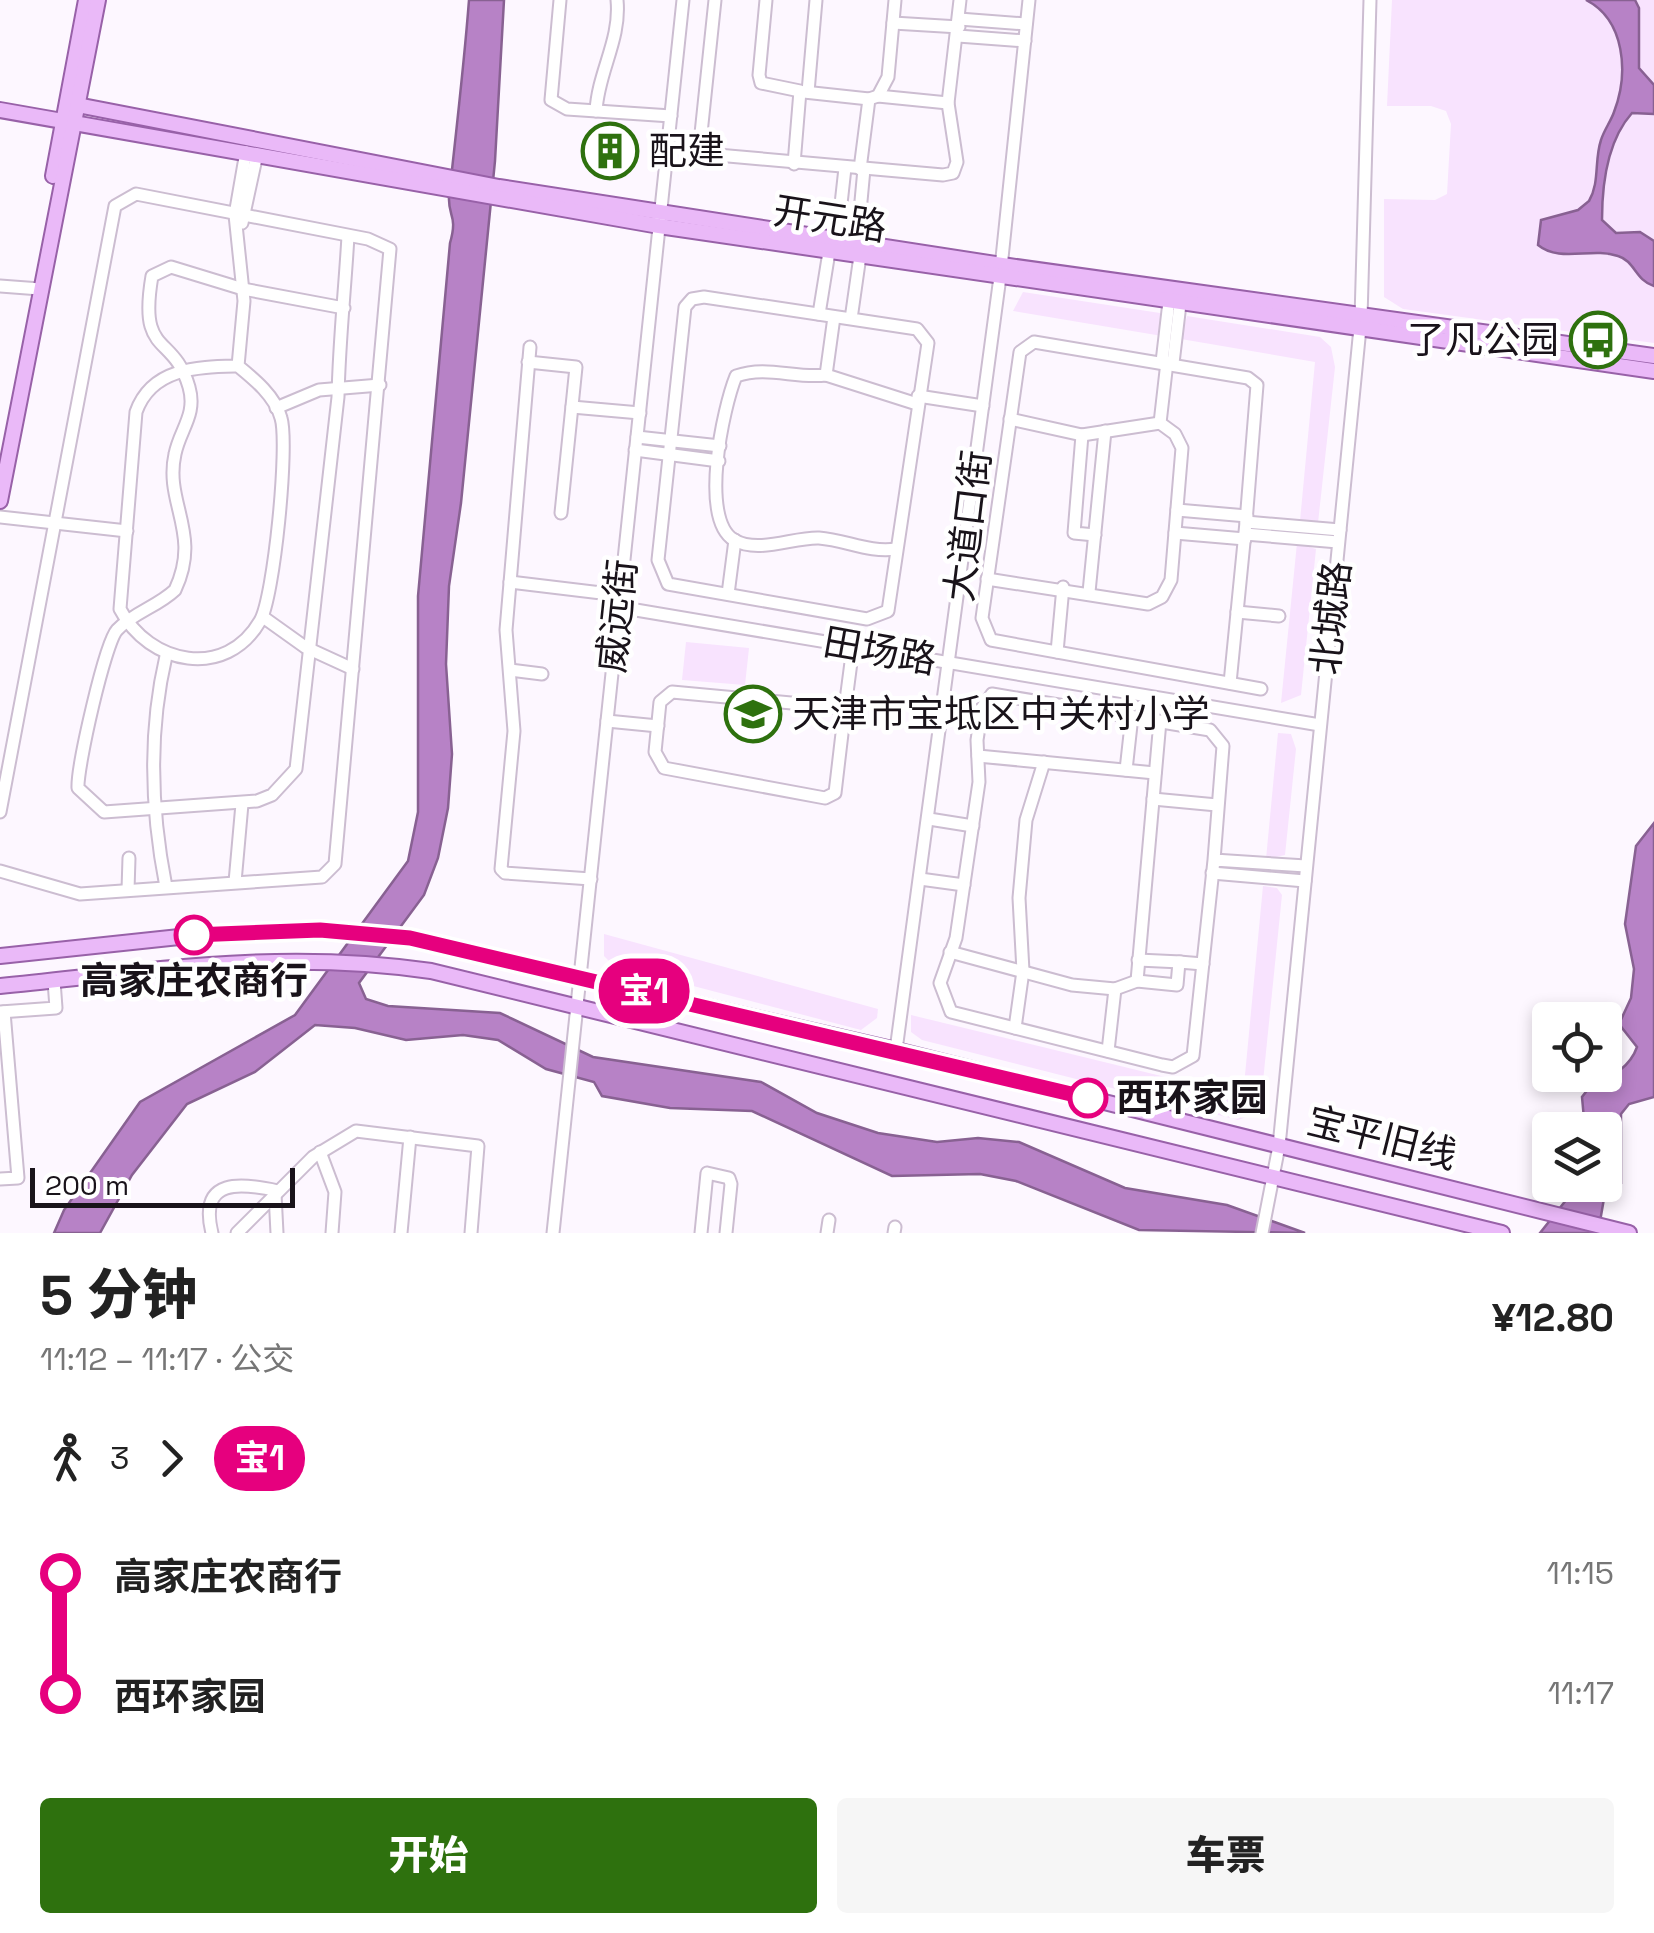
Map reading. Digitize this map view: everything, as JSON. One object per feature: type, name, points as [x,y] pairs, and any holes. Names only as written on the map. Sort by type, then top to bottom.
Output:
[{"type":"main road","points":[[0,501],[70,111],[86,0]]},
{"type":"main road","points":[[70,111],[98,0]]},
{"type":"main road","name":"开元路","points":[[0,110],[70,111],[498,193],[1654,372]]},
{"type":"main road","name":"开元路","points":[[70,111],[252,153],[444,182]]},
{"type":"main road","name":"开元路","points":[[1001,271],[1175,303],[1654,356]]},
{"type":"main road","points":[[0,454],[36,289]]},
{"type":"main road","name":"宝平旧线","points":[[0,956],[218,933],[352,932],[410,938],[896,1050],[1630,1233]]},
{"type":"main road","name":"宝平旧线","points":[[0,986],[226,960],[334,960],[457,976],[1502,1233]]},
{"type":"street","points":[[560,0],[551,100],[557,107],[671,116]]},
{"type":"street","points":[[596,110],[598,86],[615,43],[617,0]]},
{"type":"street","name":"威远街","points":[[554,1233],[683,0]]},
{"type":"street","points":[[715,0],[700,144],[706,154],[845,168],[953,173],[956,162],[948,103],[960,0]]},
{"type":"street","points":[[766,0],[761,83],[804,92],[948,103]]},
{"type":"street","points":[[794,164],[816,0]]},
{"type":"street","points":[[851,319],[862,169],[874,98],[888,77],[895,0]]},
{"type":"street","name":"大道口街","points":[[896,1050],[1001,271],[1029,0]]},
{"type":"street","name":"北城路","points":[[1262,1233],[1280,1146],[1360,324],[1370,0]]},
{"type":"street","points":[[893,22],[959,27],[1026,24]]},
{"type":"street","points":[[959,27],[1024,41]]},
{"type":"street","points":[[238,366],[243,289],[239,230],[252,153]]},
{"type":"street","points":[[819,314],[845,168]]},
{"type":"street","points":[[0,812],[116,206],[136,194],[348,236],[390,249],[335,864],[322,877],[80,894],[0,871]]},
{"type":"street","points":[[344,308],[243,289],[171,267],[152,276],[148,324],[188,383],[192,412],[174,462],[186,536],[184,572],[175,590],[163,601],[126,621],[107,642],[97,702],[77,772],[78,788],[104,812],[242,804],[272,795],[296,769],[338,387],[344,308],[348,236]]},
{"type":"street","points":[[0,286],[36,289]]},
{"type":"street","points":[[692,299],[819,314],[918,329],[928,343],[888,611],[867,619],[668,584],[658,560],[684,307],[692,299]]},
{"type":"street","points":[[1160,424],[1175,303]]},
{"type":"street","points":[[826,375],[834,317]]},
{"type":"street","points":[[1230,683],[1257,385],[1239,373],[1034,342],[1020,352],[982,618],[986,636],[1261,689]]},
{"type":"street","points":[[530,347],[506,630],[514,731],[501,869],[505,873],[592,879]]},
{"type":"street","points":[[528,362],[576,367],[561,513]]},
{"type":"street","points":[[209,364],[238,366],[276,408],[284,436],[272,586],[254,631],[226,654],[202,660],[166,656],[126,621],[120,609],[136,412],[153,388],[181,371],[209,364]]},
{"type":"street","points":[[896,549],[874,550],[818,538],[764,545],[735,540],[722,528],[717,512],[720,446],[726,401],[736,376],[768,370],[809,377],[826,375],[917,400],[983,406]]},
{"type":"street","points":[[276,408],[319,390],[380,385]]},
{"type":"street","points":[[572,406],[640,413]]},
{"type":"street","points":[[988,579],[1148,604],[1162,597],[1171,580],[1182,448],[1175,434],[1160,424],[1082,434],[1010,419]]},
{"type":"street","points":[[1089,592],[1105,431]]},
{"type":"street","points":[[1082,434],[1074,533],[1095,536]]},
{"type":"street","points":[[636,444],[719,461]]},
{"type":"street","points":[[669,449],[720,446]]},
{"type":"street","points":[[1177,510],[1246,528]]},
{"type":"street","points":[[0,517],[127,531]]},
{"type":"street","points":[[1175,533],[1246,528],[1339,536]]},
{"type":"street","points":[[728,594],[735,540]]},
{"type":"street","name":"田场路","points":[[510,582],[950,664],[1320,725]]},
{"type":"street","points":[[1056,652],[1063,588]]},
{"type":"street","points":[[1238,612],[1279,616]]},
{"type":"street","points":[[263,616],[312,650],[354,669]]},
{"type":"street","points":[[845,708],[672,692],[660,702],[655,752],[664,768],[826,798],[835,792],[853,646]]},
{"type":"street","points":[[166,656],[154,726],[154,810],[166,887]]},
{"type":"street","points":[[510,670],[542,674]]},
{"type":"street","points":[[1002,694],[1131,716],[1210,730],[1223,746],[1192,1056],[1173,1067],[950,1012],[940,983],[956,938],[973,826],[985,698],[1002,694]]},
{"type":"street","points":[[1126,770],[1134,694]]},
{"type":"street","points":[[1036,714],[1038,700]]},
{"type":"street","points":[[606,721],[658,726]]},
{"type":"street","points":[[1136,981],[1160,721]]},
{"type":"street","points":[[978,756],[1155,773]]},
{"type":"street","points":[[1015,1028],[1023,971],[1019,898],[1026,820],[1044,762]]},
{"type":"street","points":[[1153,799],[1217,805]]},
{"type":"street","points":[[235,882],[242,804]]},
{"type":"street","points":[[929,819],[973,826]]},
{"type":"street","points":[[128,890],[129,858]]},
{"type":"street","points":[[1213,867],[1306,866]]},
{"type":"street","points":[[1213,867],[1305,881]]},
{"type":"street","points":[[920,879],[964,885]]},
{"type":"street","points":[[950,952],[1072,985],[1115,989],[1136,981],[1177,984],[1181,962]]},
{"type":"street","points":[[1138,960],[1202,964]]},
{"type":"street","points":[[0,1179],[18,1178],[2,1012],[56,1008],[54,980]]},
{"type":"street","points":[[1108,1051],[1115,989]]},
{"type":"street","points":[[240,1232],[320,1152],[356,1131],[478,1146],[471,1233]]},
{"type":"street","points":[[400,1233],[410,1137]]},
{"type":"street","points":[[320,1152],[335,1192],[332,1233]]},
{"type":"street","points":[[701,1233],[707,1173],[713,1172],[730,1178],[726,1233]]},
{"type":"street","points":[[212,1233],[211,1206],[216,1194],[229,1184],[246,1182],[277,1192]]},
{"type":"street","points":[[277,1192],[277,1233]]},
{"type":"shaded area","points":[[469,0],[504,0],[495,161],[449,586],[446,664],[452,754],[448,808],[438,858],[424,895],[359,983],[366,999],[388,1006],[500,1013],[593,1057],[761,1082],[817,1113],[878,1133],[937,1142],[978,1138],[1019,1142],[1125,1188],[1227,1205],[1305,1233],[1139,1230],[1016,1181],[980,1174],[892,1176],[752,1111],[670,1108],[602,1096],[594,1082],[546,1069],[498,1040],[463,1035],[406,1040],[355,1028],[315,1025],[255,1072],[187,1104],[132,1175],[100,1233],[54,1233],[64,1210],[140,1102],[295,1015],[408,861],[418,812],[418,596],[453,227],[449,197]]},
{"type":"shaded area","points":[[1392,0],[1654,0],[1654,343],[1403,309],[1384,297],[1384,199],[1435,200],[1447,194],[1451,124],[1446,111],[1431,106],[1387,106]]},
{"type":"shaded area","points":[[1586,0],[1635,0],[1639,8],[1639,68],[1654,85],[1654,114],[1632,113],[1617,136],[1605,178],[1602,220],[1616,233],[1640,232],[1654,241],[1654,286],[1618,256],[1556,253],[1538,245],[1541,220],[1578,210],[1589,201],[1601,140],[1619,97],[1622,65],[1616,34],[1609,20]]},
{"type":"shaded area","points":[[1023,292],[1160,313],[1162,336],[1013,311]]},
{"type":"shaded area","points":[[1187,316],[1320,337],[1331,347],[1335,367],[1318,523],[1300,521],[1315,362],[1181,339]]},
{"type":"shaded area","points":[[1297,543],[1316,549],[1301,695],[1281,703]]},
{"type":"shaded area","points":[[686,642],[749,648],[745,685],[682,680]]},
{"type":"shaded area","points":[[1278,733],[1291,734],[1296,749],[1285,855],[1266,859]]},
{"type":"shaded area","points":[[1654,823],[1654,1097],[1629,1104],[1622,1113],[1583,1112],[1582,1097],[1586,1092],[1622,1092],[1622,1069],[1637,1047],[1622,1028],[1634,969],[1625,924],[1636,846]]},
{"type":"shaded area","points":[[1263,886],[1277,888],[1282,895],[1261,1101],[1254,1114],[1238,1120],[922,1040],[911,1032],[911,1015],[1243,1096]]},
{"type":"shaded area","points":[[604,934],[878,1009],[877,1018],[861,1030],[613,965],[604,956]]},
{"type":"shaded area","points":[[1565,1202],[1603,1202],[1598,1233],[1540,1233]]},
{"type":"bus line","name":"宝1","points":[[194,935],[320,930],[410,938],[492,954],[1088,1098]]},
{"type":"place","name":"配建","points":[[610,151]]},
{"type":"place","name":"了凡公园","points":[[1598,340]]},
{"type":"place","name":"天津市宝坻区中关村小学","points":[[753,714]]},
{"type":"place","name":"高家庄农商行","points":[[194,935]]},
{"type":"place","name":"西环家园","points":[[1088,1098]]}]
